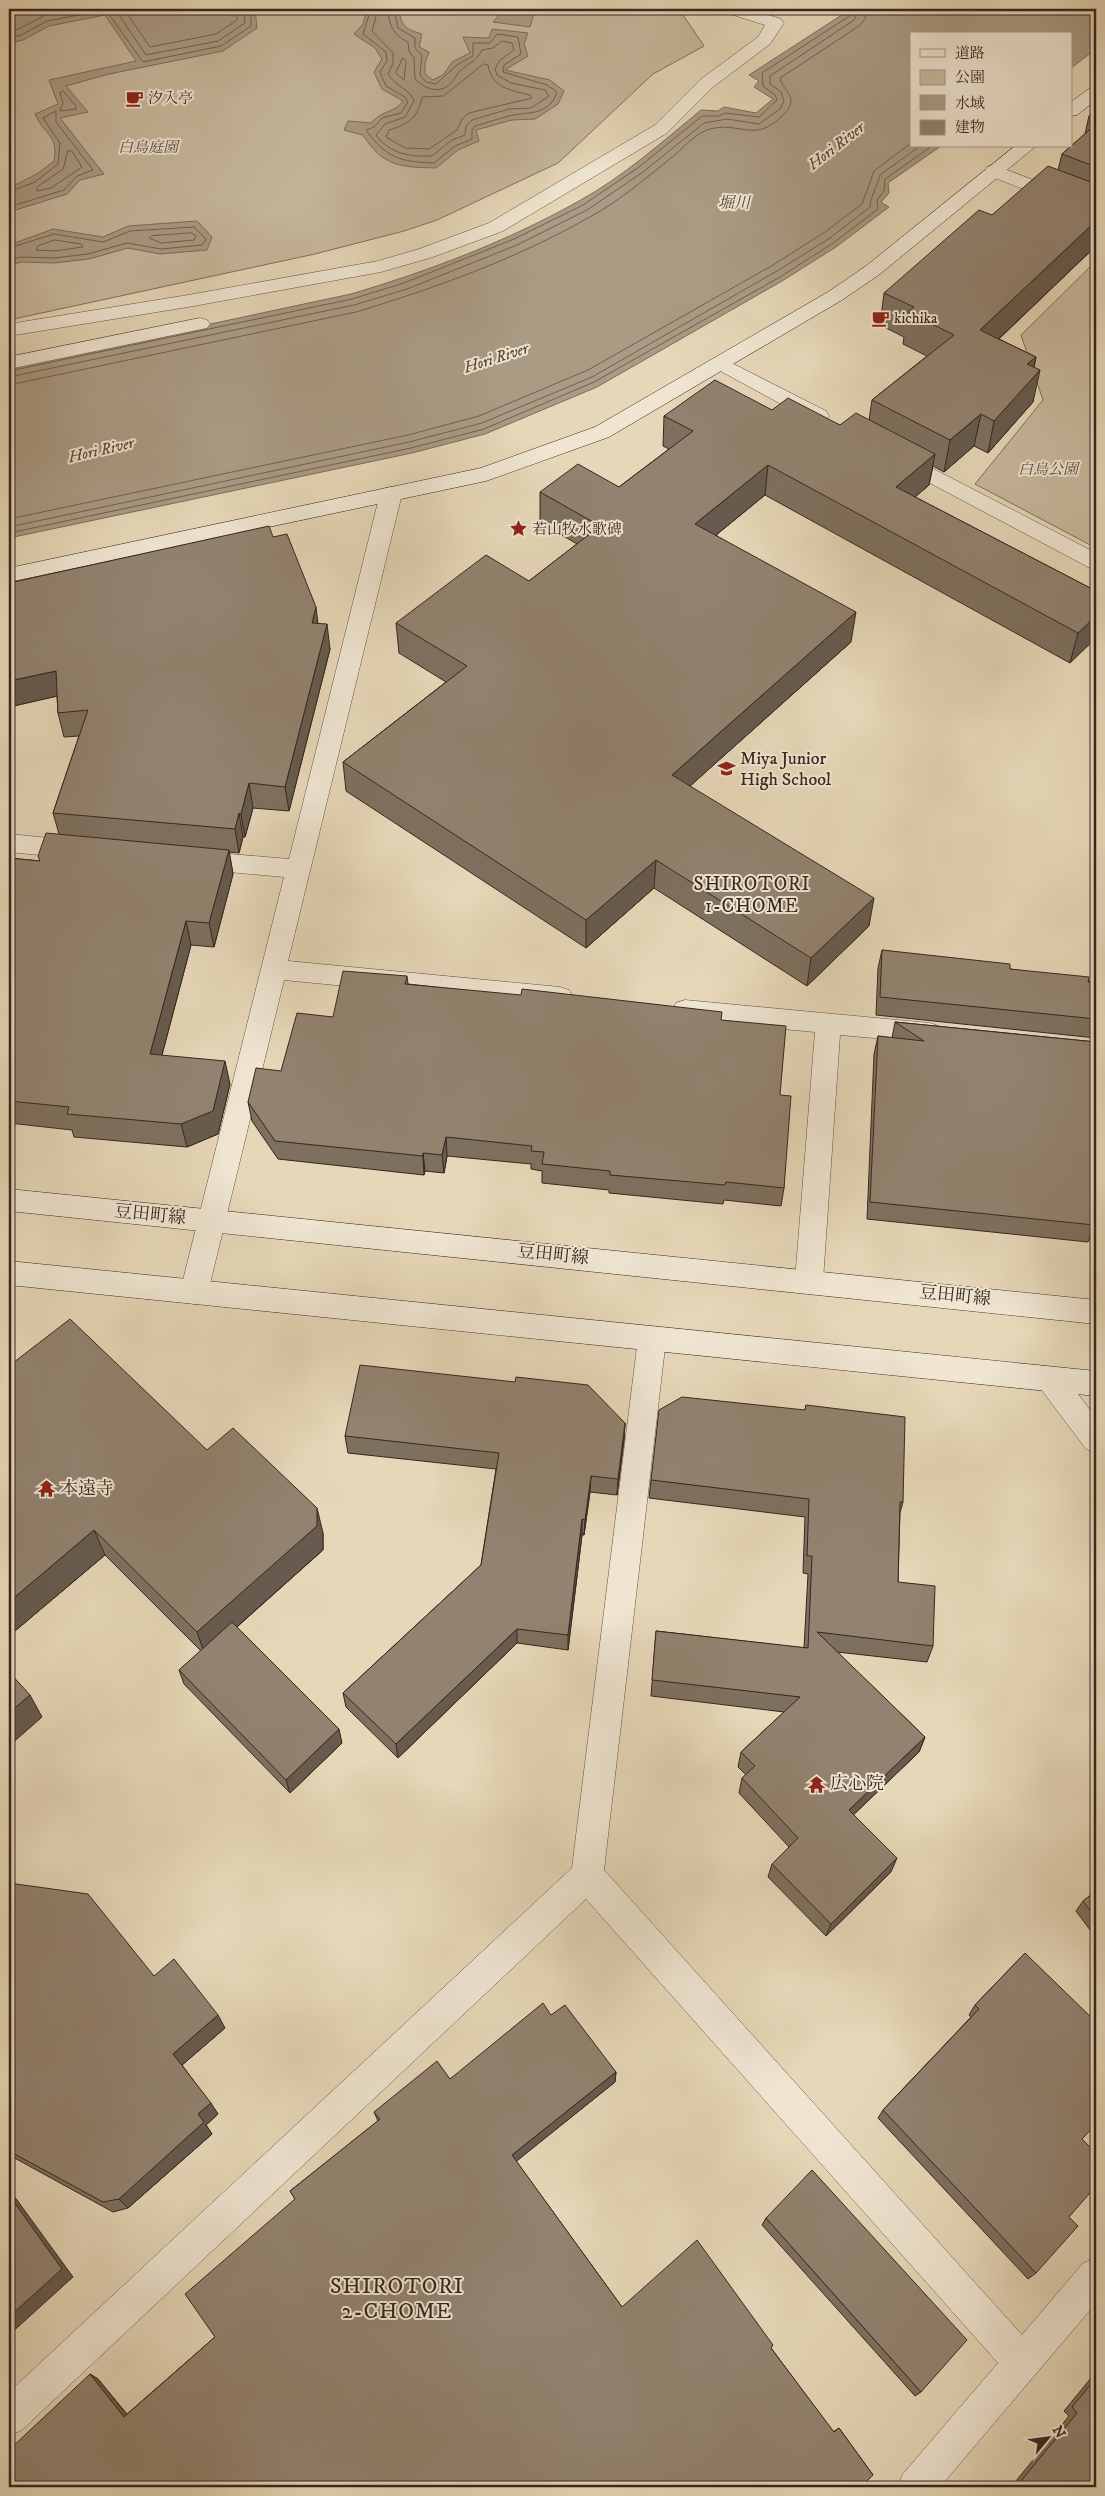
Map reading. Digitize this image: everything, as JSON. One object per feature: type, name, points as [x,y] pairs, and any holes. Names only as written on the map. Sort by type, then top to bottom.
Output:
[{"type":"street","points":[[9,330],[188,302],[372,268],[426,253],[496,227],[661,129],[707,83],[764,40],[775,23],[733,9]]},
{"type":"street","points":[[1072,110],[1096,92]]},
{"type":"street","points":[[9,575],[486,474],[594,435],[835,296],[873,270],[1024,148]]},
{"type":"street","points":[[994,172],[1096,212]]},
{"type":"street","points":[[9,363],[200,324]]},
{"type":"street","points":[[720,363],[834,424]]},
{"type":"street","points":[[877,447],[1096,562]]},
{"type":"street","points":[[194,1292],[390,494]]},
{"type":"street","points":[[9,843],[105,852]]},
{"type":"street","points":[[173,858],[298,869]]},
{"type":"street","points":[[273,969],[580,999]]},
{"type":"street","points":[[659,1007],[952,1035]]},
{"type":"street","points":[[810,1280],[828,1024]]},
{"type":"street","name":"豆田町線","points":[[9,1200],[210,1222],[810,1280],[1096,1312]]},
{"type":"street","points":[[9,1273],[1096,1384]]},
{"type":"street","points":[[9,2417],[586,1876],[652,1339]]},
{"type":"street","points":[[1050,1379],[1096,1440]]},
{"type":"street","points":[[586,1876],[1022,2362]]},
{"type":"street","points":[[916,2487],[1096,2276]]},
{"type":"green space","name":"白鳥庭園","points":[[9,9],[679,9],[704,46],[653,74],[558,163],[437,220],[404,231],[315,254],[9,320]]},
{"type":"green space","name":"白鳥公園","points":[[1096,261],[1096,548],[975,484],[1043,400],[1021,335]]},
{"type":"water","points":[[9,9],[255,9],[257,28],[223,51],[109,74],[66,86],[88,112],[60,118],[104,174],[80,180],[67,194],[9,212],[9,188],[37,174],[54,161],[53,140],[35,114],[58,104],[49,80],[136,61],[105,15],[49,26],[23,40],[9,43]]},
{"type":"water","points":[[367,9],[399,9],[405,26],[422,34],[419,47],[429,52],[425,63],[425,74],[433,80],[444,74],[452,62],[470,53],[463,37],[489,38],[492,29],[528,33],[524,44],[528,56],[505,70],[550,80],[564,91],[558,104],[535,119],[512,120],[476,130],[479,141],[458,150],[436,168],[403,166],[394,163],[378,154],[363,135],[344,130],[348,121],[371,123],[380,115],[396,108],[403,101],[382,89],[374,72],[382,59],[375,48],[354,34],[363,24]]},
{"type":"water","points":[[501,9],[535,9],[530,27],[493,22],[502,12]]},
{"type":"water","name":"堀川","points":[[851,9],[1096,9],[1096,49],[1072,67],[1072,32],[910,32],[910,148],[938,148],[888,183],[889,193],[881,202],[889,207],[836,247],[782,281],[597,387],[485,434],[412,453],[9,538],[9,367],[351,294],[468,254],[552,216],[595,192],[642,158],[701,110],[718,111],[724,107],[756,113],[773,99],[754,87],[759,81],[749,75]]},
{"type":"water","points":[[197,221],[212,237],[207,250],[160,254],[128,248],[89,259],[54,263],[22,262],[9,265],[9,243],[12,244],[53,229],[103,237],[128,226]]},
{"type":"building","points":[[1096,110],[1096,119],[1089,116]]},
{"type":"building","points":[[1096,124],[1096,167],[1062,154],[1069,148],[1072,148],[1072,145]]},
{"type":"building","points":[[1048,166],[1096,184],[1096,221],[980,330],[1036,357],[1027,364],[1040,370],[994,421],[981,414],[950,440],[872,400],[954,335],[908,312],[914,307],[884,293],[979,210],[992,215]]},
{"type":"building","points":[[715,380],[772,410],[788,398],[840,425],[856,413],[935,454],[896,487],[1096,591],[1096,616],[1078,633],[768,465],[695,524],[856,612],[672,775],[874,898],[811,958],[656,860],[586,920],[343,762],[467,666],[396,623],[486,555],[529,581],[600,526],[540,492],[578,464],[619,487],[693,431],[664,416]]},
{"type":"building","points":[[269,526],[273,537],[287,534],[316,607],[312,623],[327,624],[285,787],[249,783],[235,829],[53,813],[88,710],[58,713],[56,671],[9,681],[9,583]]},
{"type":"building","points":[[46,833],[229,850],[209,923],[186,921],[150,1054],[225,1061],[213,1111],[181,1124],[67,1114],[69,1107],[9,1101],[9,858],[40,861],[38,856]]},
{"type":"building","points":[[882,950],[1010,964],[1010,969],[1089,977],[1088,982],[1096,982],[1096,1019],[880,997]]},
{"type":"building","points":[[343,971],[407,976],[405,984],[521,995],[522,989],[722,1012],[721,1020],[786,1026],[780,1095],[791,1096],[784,1188],[726,1182],[725,1185],[610,1175],[610,1171],[542,1164],[544,1152],[531,1151],[532,1146],[446,1137],[442,1155],[423,1153],[423,1156],[275,1141],[248,1102],[256,1068],[281,1071],[297,1013],[333,1017]]},
{"type":"building","points":[[895,1022],[1096,1042],[1096,1137],[1092,1136],[1094,1225],[870,1202],[878,1036],[924,1041]]},
{"type":"building","points":[[70,1319],[207,1450],[233,1428],[317,1508],[317,1526],[197,1632],[94,1530],[9,1602],[9,1366]]},
{"type":"building","points":[[360,1365],[515,1382],[516,1377],[588,1385],[625,1423],[618,1479],[591,1476],[585,1520],[582,1519],[568,1635],[517,1629],[396,1744],[343,1693],[481,1565],[499,1453],[345,1436]]},
{"type":"building","points":[[682,1397],[805,1410],[806,1405],[905,1417],[903,1502],[900,1502],[898,1582],[935,1586],[933,1646],[817,1632],[925,1737],[849,1810],[897,1858],[831,1924],[772,1864],[798,1838],[742,1778],[755,1766],[741,1752],[800,1697],[652,1680],[656,1631],[808,1648],[812,1556],[807,1556],[809,1499],[651,1480],[659,1410]]},
{"type":"building","points":[[232,1622],[339,1729],[286,1780],[179,1670]]},
{"type":"building","points":[[9,1672],[30,1695],[9,1713]]},
{"type":"building","points":[[9,1883],[88,1894],[154,1976],[174,1959],[218,2015],[173,2054],[211,2103],[198,2114],[204,2122],[119,2199],[103,2202],[9,2151]]},
{"type":"building","points":[[1096,1891],[1096,1919],[1083,1901]]},
{"type":"building","points":[[1025,1953],[1096,2022],[1096,2124],[1082,2139],[1096,2153],[1096,2186],[1069,2217],[1078,2226],[1036,2273],[883,2110],[979,2009],[975,2005]]},
{"type":"building","points":[[543,2003],[551,2015],[565,2005],[616,2072],[512,2155],[622,2307],[697,2240],[773,2345],[771,2348],[834,2432],[839,2428],[873,2475],[861,2487],[9,2487],[9,2450],[90,2374],[124,2417],[215,2337],[185,2294],[295,2199],[290,2191],[380,2119],[374,2112],[437,2061],[450,2079]]},
{"type":"building","points":[[812,2170],[967,2340],[921,2392],[766,2218]]},
{"type":"building","points":[[9,2195],[62,2269],[9,2317]]},
{"type":"building","points":[[1096,2378],[1096,2487],[1016,2487],[1077,2413],[1072,2407]]},
{"type":"place","name":"汐入亭","points":[[134,98]]},
{"type":"place","name":"kichika","points":[[880,318]]},
{"type":"place","name":"若山牧水歌碑","points":[[518,529]]},
{"type":"place","name":"Miya Junior High School","points":[[726,769]]},
{"type":"place","name":"本遠寺","points":[[46,1489]]},
{"type":"place","name":"広心院","points":[[816,1784]]},
{"type":"district","name":"SHIROTORI 1-CHOME","points":[[752,895]]},
{"type":"district","name":"SHIROTORI 2-CHOME","points":[[397,2298]]},
{"type":"water label","name":"Hori River","points":[[836,146]]},
{"type":"water label","name":"Hori River","points":[[496,358]]},
{"type":"water label","name":"Hori River","points":[[101,450]]}]
